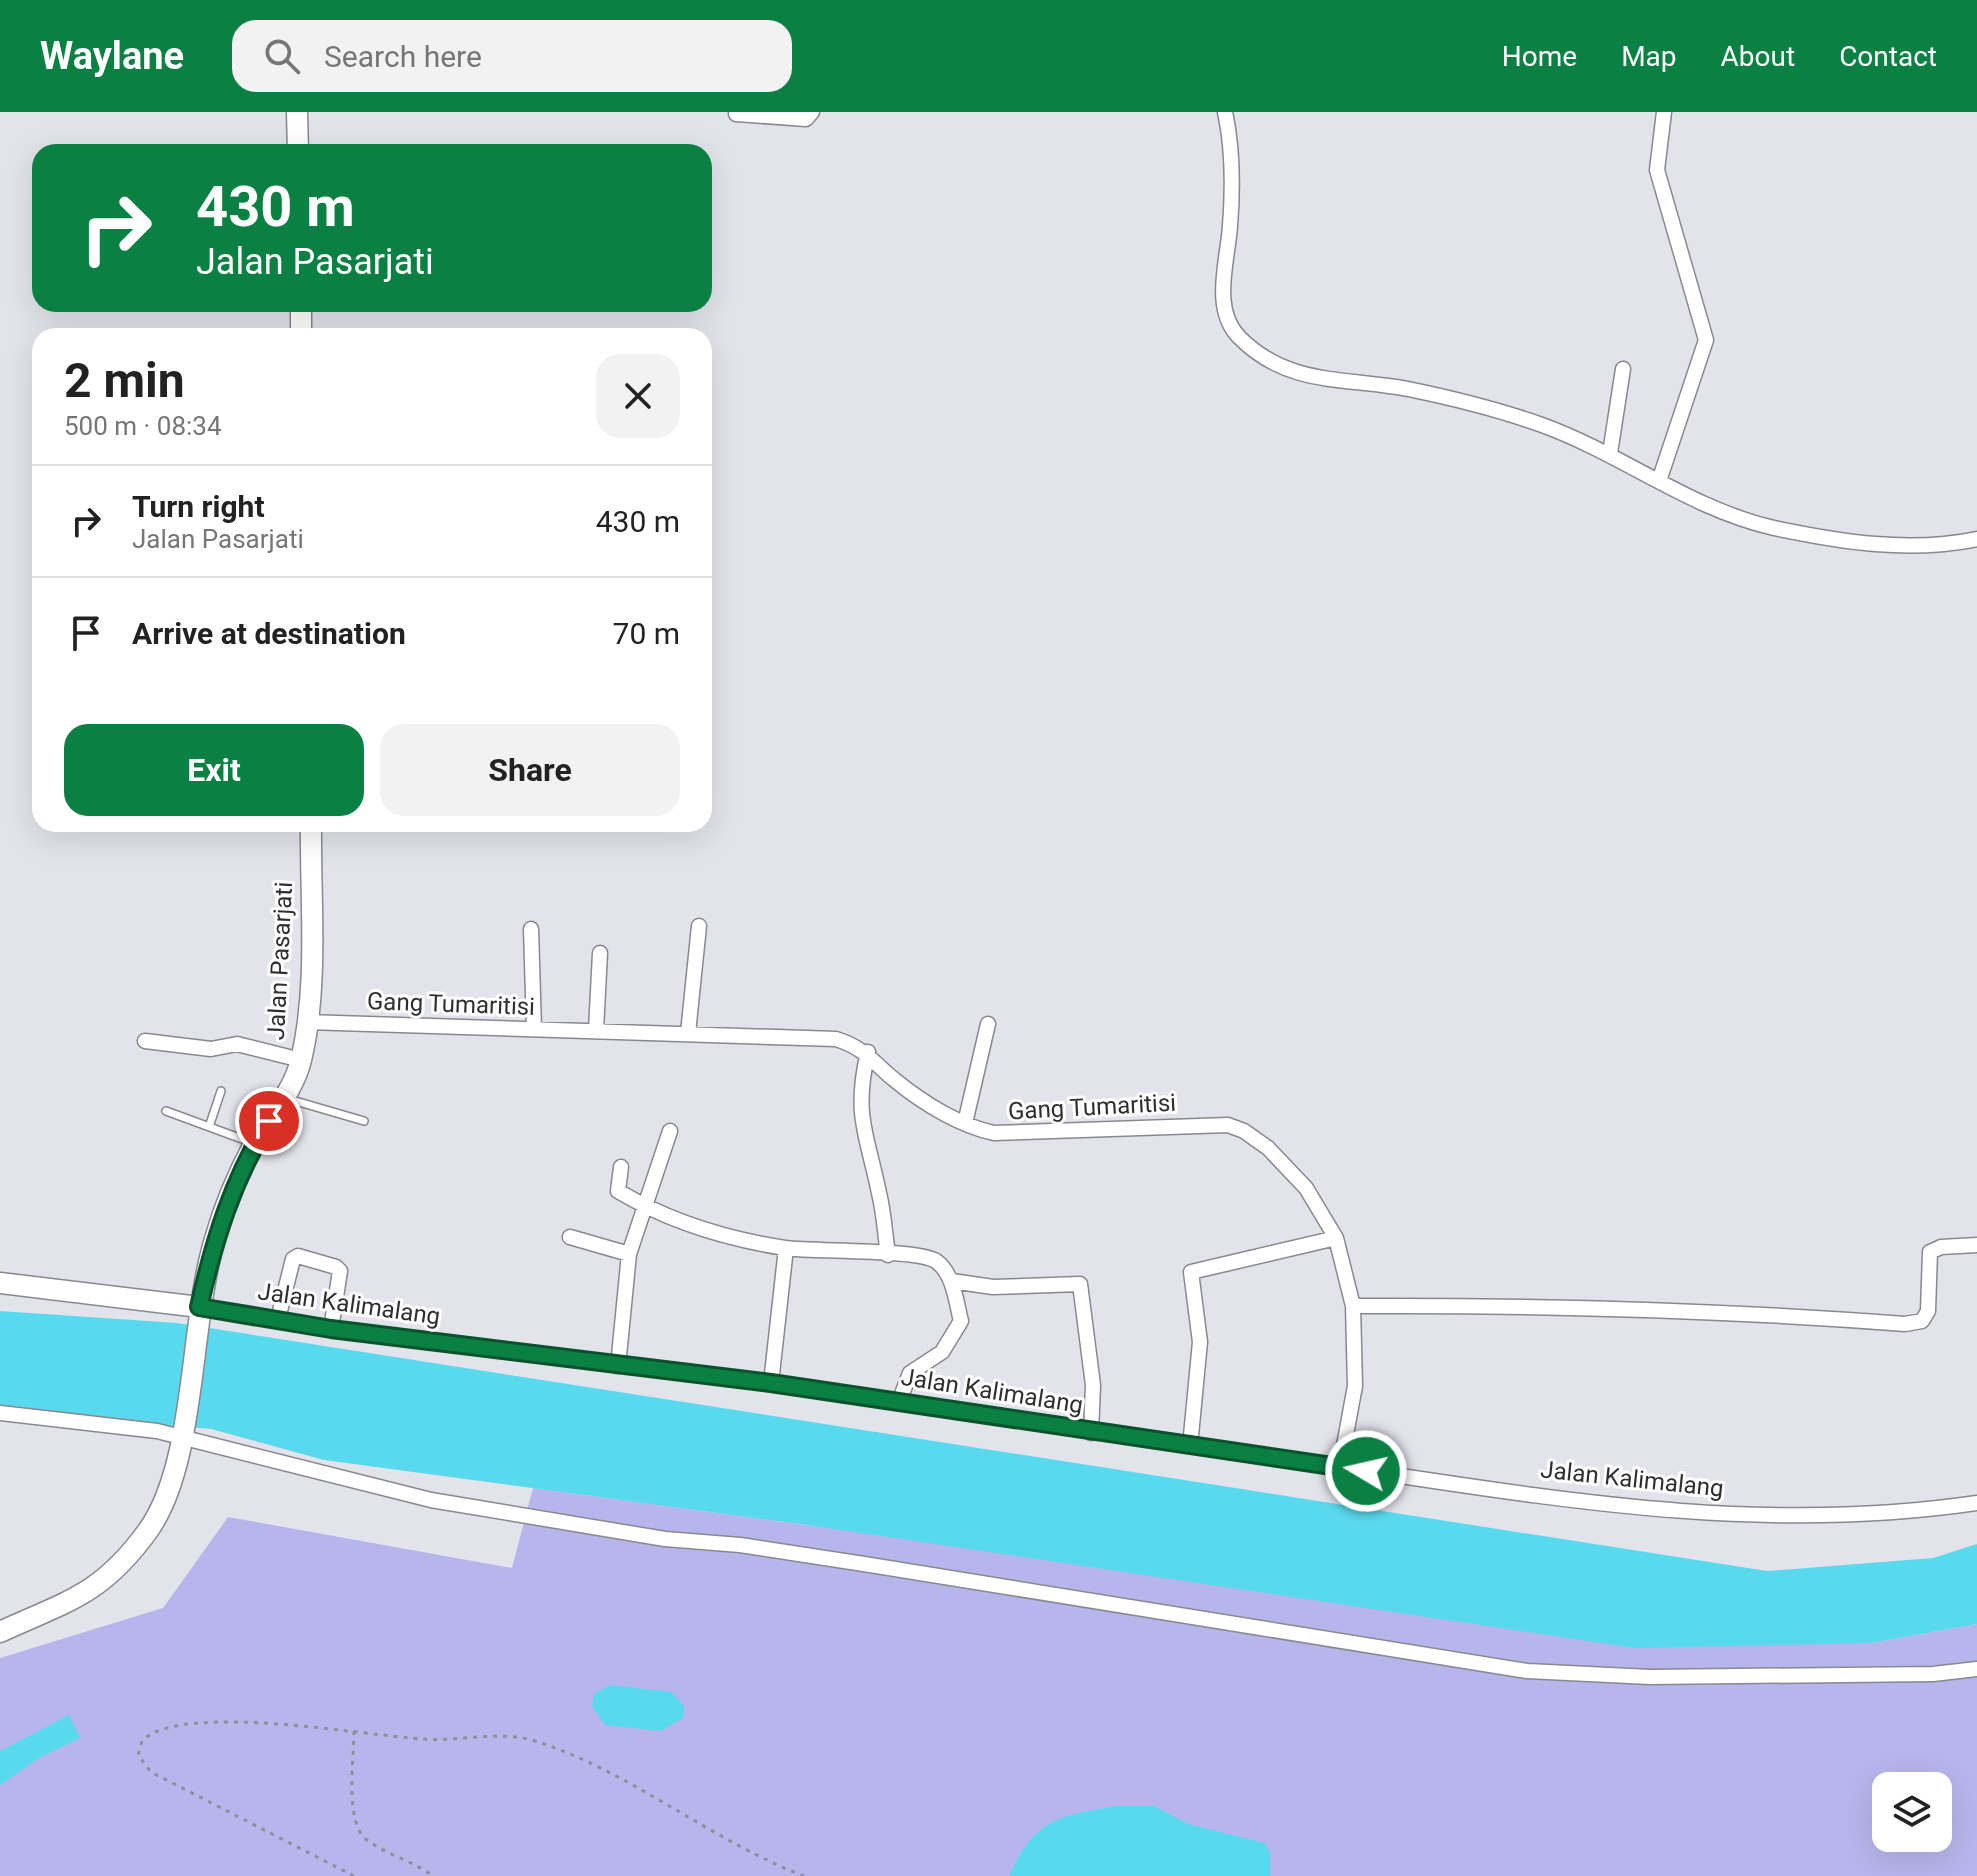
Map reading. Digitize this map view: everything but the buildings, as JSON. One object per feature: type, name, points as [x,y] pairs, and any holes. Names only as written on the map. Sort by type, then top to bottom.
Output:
[{"type":"main road","points":[[297,112],[298,144]]},
{"type":"main road","name":"Jalan Pasarjati","points":[[0,1632],[77,1600],[126,1556],[160,1511],[172,1482],[198,1312],[214,1241],[255,1143],[283,1098],[301,1060],[311,964],[311,832]]},
{"type":"main road","name":"Jalan Kalimalang","points":[[0,1283],[198,1312]]},
{"type":"street","points":[[736,114],[806,119],[812,112]]},
{"type":"street","points":[[1225,112],[1232,166],[1230,228],[1223,269],[1225,312],[1237,335],[1274,363],[1319,380],[1407,389],[1541,425],[1610,453],[1659,481],[1747,521],[1841,541],[1912,547],[1977,539]]},
{"type":"street","points":[[1659,481],[1706,340],[1657,170],[1664,112]]},
{"type":"street","points":[[1610,453],[1623,369]]},
{"type":"street","points":[[688,1033],[699,926]]},
{"type":"street","points":[[531,929],[534,1029]]},
{"type":"street","points":[[596,1030],[600,953]]},
{"type":"street","name":"Gang Tumaritisi","points":[[306,1022],[836,1039],[868,1052],[884,1072],[914,1096],[979,1130],[1011,1135],[1148,1125],[1228,1125],[1244,1131],[1268,1148],[1306,1188],[1336,1238],[1353,1306],[1355,1386],[1340,1467]]},
{"type":"street","points":[[965,1123],[988,1024]]},
{"type":"street","points":[[145,1041],[211,1049],[237,1044],[301,1060]]},
{"type":"street","points":[[868,1052],[861,1080],[860,1120],[880,1197],[888,1255]]},
{"type":"street","points":[[618,1366],[629,1254],[670,1131]]},
{"type":"street","points":[[621,1167],[616,1188],[644,1206],[701,1228],[786,1248],[934,1260],[952,1281],[961,1321],[942,1352],[910,1373],[899,1402]]},
{"type":"street","points":[[570,1237],[629,1254]]},
{"type":"street","points":[[1190,1446],[1200,1342],[1191,1272],[1336,1238]]},
{"type":"street","points":[[1353,1306],[1508,1305],[1758,1312],[1905,1324],[1922,1321],[1928,1311],[1930,1252],[1941,1247],[1977,1245]]},
{"type":"street","points":[[771,1383],[786,1248]]},
{"type":"street","points":[[278,1319],[293,1259],[298,1256],[336,1267],[340,1271],[331,1329]]},
{"type":"street","points":[[952,1281],[993,1287],[1080,1284],[1093,1385],[1091,1433]]},
{"type":"street","name":"Jalan Kalimalang","points":[[198,1312],[278,1319],[331,1329],[771,1383],[1091,1433],[1594,1504],[1751,1517],[1907,1513],[1977,1503]]},
{"type":"street","points":[[0,1413],[182,1432],[431,1500],[665,1539],[740,1545],[864,1564],[1490,1662],[1527,1671],[1650,1677],[1933,1674],[1977,1669]]},
{"type":"lane","points":[[210,1124],[221,1091]]},
{"type":"lane","points":[[283,1098],[364,1121]]},
{"type":"lane","points":[[166,1111],[210,1124],[255,1143]]},
{"type":"path","points":[[354,1876],[151,1772],[138,1755],[142,1741],[153,1731],[185,1724],[274,1724],[429,1740],[501,1736],[538,1741],[592,1766],[772,1863],[804,1876]]},
{"type":"path","points":[[354,1731],[353,1810],[356,1826],[366,1839],[415,1863],[433,1876]]},
{"type":"shaded area","points":[[0,1311],[177,1323],[1767,1571],[1933,1558],[1977,1544],[1977,1624],[1871,1643],[1635,1648],[800,1524],[324,1460],[211,1429],[0,1411]]},
{"type":"shaded area","points":[[533,1488],[1021,1554],[1871,1643],[1977,1624],[1977,1876],[0,1876],[0,1658],[163,1608],[228,1517],[512,1568]]},
{"type":"shaded area","points":[[610,1685],[671,1692],[684,1706],[683,1718],[661,1731],[605,1725],[592,1706],[594,1694]]},
{"type":"shaded area","points":[[69,1715],[80,1738],[39,1758],[0,1785],[0,1751]]},
{"type":"shaded area","points":[[1116,1806],[1154,1806],[1188,1824],[1264,1843],[1270,1852],[1270,1876],[1009,1876],[1029,1842],[1050,1823],[1078,1813]]},
{"type":"route","points":[[269,1121],[243,1166],[222,1216],[199,1307],[331,1329],[771,1383],[1366,1471]]}]
